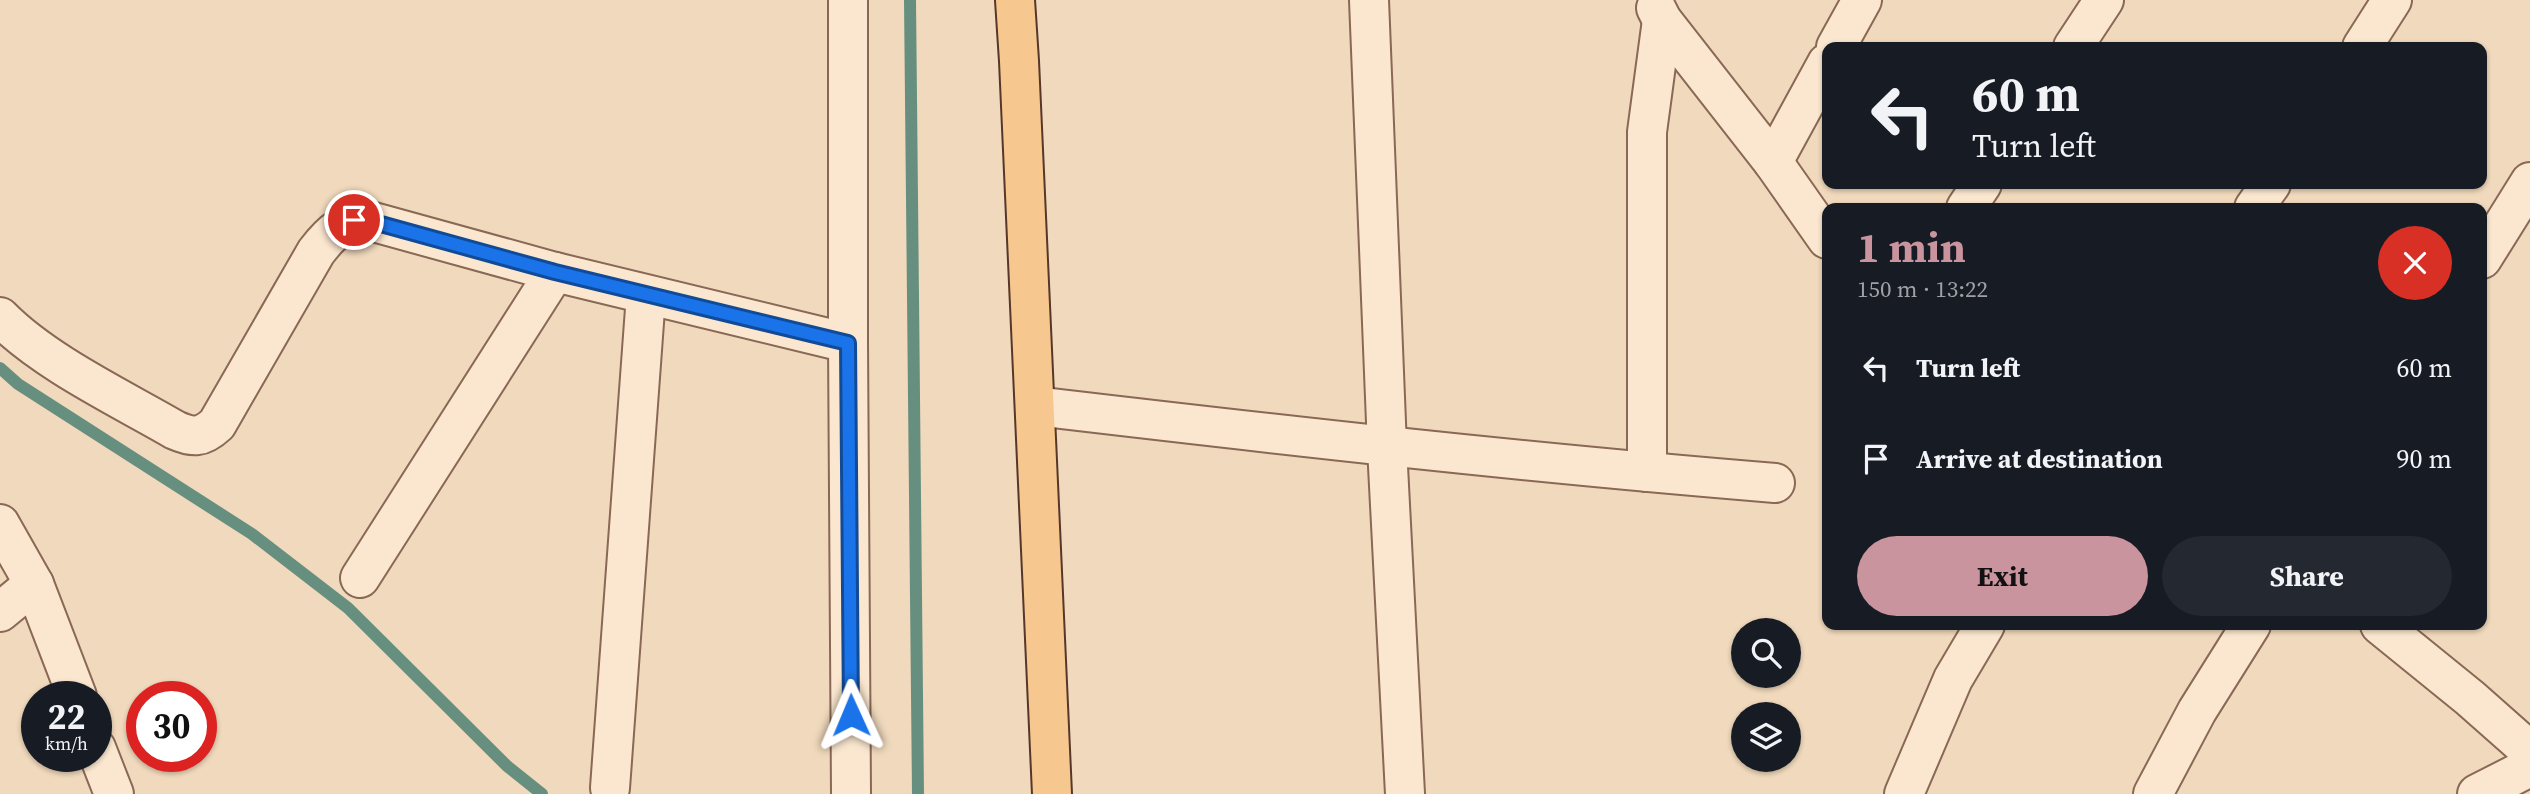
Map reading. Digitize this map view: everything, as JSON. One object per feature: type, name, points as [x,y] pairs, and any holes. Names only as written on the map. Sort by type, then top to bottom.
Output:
[{"type":"main road","points":[[1014,0],[1020,61],[1052,794]]},
{"type":"street","points":[[849,0],[851,794]]},
{"type":"street","points":[[1369,0],[1387,447],[1405,794]]},
{"type":"street","points":[[1839,42],[1862,0]]},
{"type":"street","points":[[2076,42],[2104,0]]},
{"type":"street","points":[[2365,42],[2392,0]]},
{"type":"street","points":[[1647,472],[1647,132],[1657,10]]},
{"type":"street","points":[[1657,10],[1773,162],[1822,232]]},
{"type":"street","points":[[1773,162],[1822,72]]},
{"type":"street","points":[[2487,251],[2530,181]]},
{"type":"street","points":[[0,317],[14,331],[60,362],[175,430],[194,437],[202,436],[217,424],[316,252],[341,225],[354,220],[370,221],[555,272],[848,343]]},
{"type":"street","points":[[360,578],[555,272]]},
{"type":"street","points":[[610,788],[646,295]]},
{"type":"street","points":[[1035,406],[1387,447],[1775,483]]},
{"type":"street","points":[[0,524],[34,584],[71,681]]},
{"type":"street","points":[[0,612],[34,584]]},
{"type":"street","points":[[1904,794],[1953,679],[1982,630]]},
{"type":"street","points":[[2153,794],[2197,711],[2248,630]]},
{"type":"street","points":[[2386,630],[2530,751]]},
{"type":"street","points":[[2477,794],[2530,767]]},
{"type":"street","points":[[105,772],[114,794]]},
{"type":"waterway","points":[[910,0],[918,794]]},
{"type":"waterway","points":[[0,368],[18,384],[252,534],[348,608],[507,766],[542,794]]},
{"type":"route","points":[[354,220],[370,221],[555,272],[848,343],[851,715]]}]
